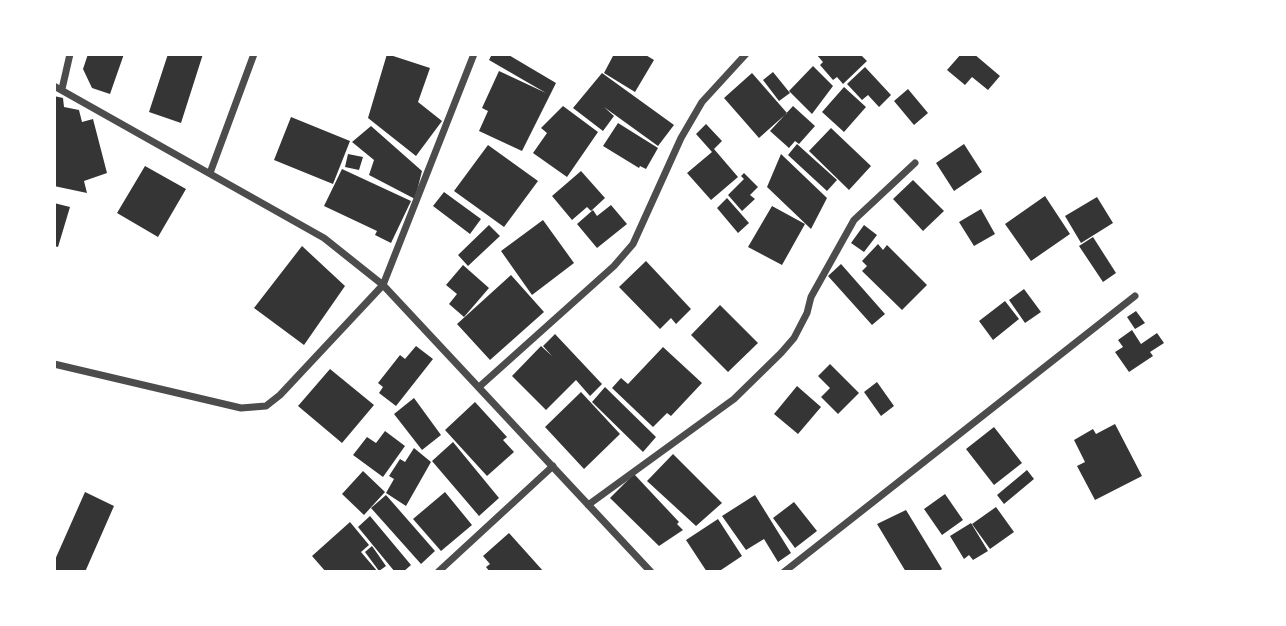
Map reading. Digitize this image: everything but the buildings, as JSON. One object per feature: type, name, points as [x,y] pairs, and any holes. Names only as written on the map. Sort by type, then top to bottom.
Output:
[{"type":"street","points":[[71,54],[58,88],[324,238],[383,285],[651,572]]},
{"type":"street","points":[[210,173],[254,54]]},
{"type":"street","points":[[54,363],[241,408],[257,409],[280,396],[383,285],[474,54]]},
{"type":"street","points":[[479,387],[614,266],[633,244],[681,138],[702,102],[746,54]]},
{"type":"street","points":[[589,505],[734,399],[781,353],[794,338],[807,313],[811,297],[854,220],[915,163]]},
{"type":"street","points":[[784,572],[1135,296]]},
{"type":"street","points":[[438,572],[553,466]]}]
